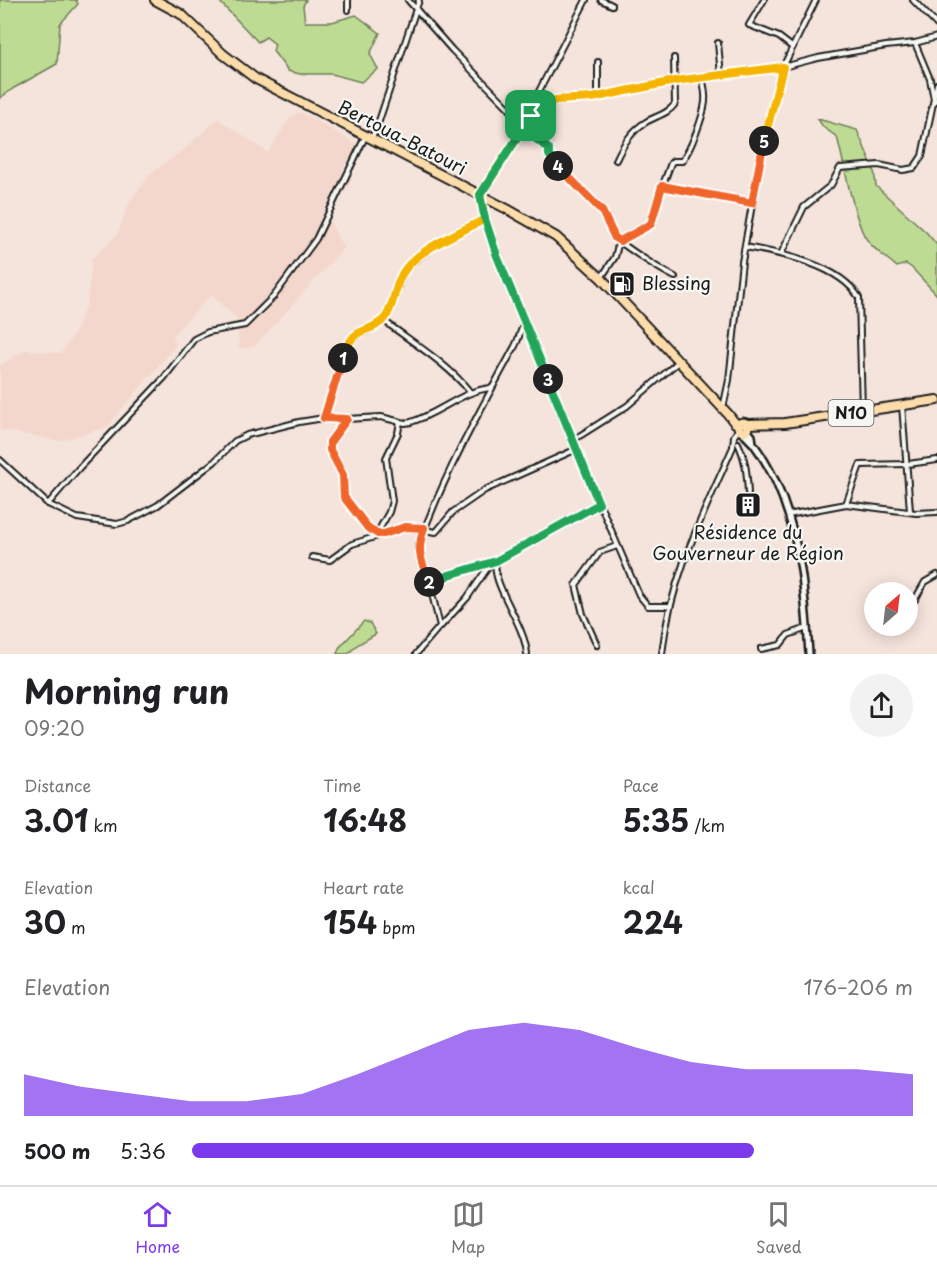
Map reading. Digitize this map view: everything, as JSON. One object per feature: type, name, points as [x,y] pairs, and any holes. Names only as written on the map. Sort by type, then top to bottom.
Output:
[{"type":"highway","name":"Bertoua-Batouri","points":[[155,0],[181,14],[223,54],[256,79],[549,232],[602,278],[732,420],[744,428]]},
{"type":"highway","name":"N10","points":[[744,428],[755,429],[765,425],[937,400]]},
{"type":"main road","points":[[744,428],[746,437],[753,444],[775,480],[801,560],[809,654]]},
{"type":"street","points":[[348,0],[348,10]]},
{"type":"street","points":[[408,0],[452,50],[508,107],[523,129],[549,149],[549,155],[602,211],[615,238],[652,265],[675,277]]},
{"type":"street","points":[[48,504],[164,378],[194,339],[208,332],[245,325],[274,296],[316,239],[368,138],[380,122],[419,0]]},
{"type":"street","points":[[586,0],[523,129],[480,195],[485,219],[505,276],[639,595],[648,606],[669,606]]},
{"type":"street","points":[[601,0],[612,5]]},
{"type":"street","points":[[764,0],[749,25],[779,37],[792,47]]},
{"type":"street","points":[[726,411],[745,247],[761,153],[783,67],[816,0]]},
{"type":"street","points":[[913,0],[937,25]]},
{"type":"street","points":[[528,116],[535,114],[555,100],[598,97],[675,81],[783,67],[818,58],[915,43],[937,37]]},
{"type":"street","points":[[718,43],[721,75]]},
{"type":"street","points":[[915,43],[936,100]]},
{"type":"street","points":[[616,160],[634,131],[673,107],[676,101],[674,58]]},
{"type":"street","points":[[598,62],[598,97]]},
{"type":"street","points":[[602,278],[615,257],[620,241],[651,224],[672,162],[682,161],[693,140],[705,101],[702,77]]},
{"type":"street","points":[[781,254],[804,207],[831,185],[840,168],[879,165],[903,170],[914,168],[922,156],[936,100],[937,84]]},
{"type":"street","points":[[662,186],[752,203]]},
{"type":"street","points":[[324,418],[344,354],[351,340],[358,333],[367,331],[383,320],[388,313],[405,269],[431,248],[485,219]]},
{"type":"street","points":[[745,247],[808,262],[844,281],[857,295],[859,298],[862,411]]},
{"type":"street","points":[[383,320],[461,380],[470,392]]},
{"type":"street","points":[[440,627],[419,552],[419,544],[453,461],[515,347],[525,322]]},
{"type":"street","points":[[573,440],[627,406],[678,362]]},
{"type":"street","points":[[0,460],[48,504],[77,518],[102,523],[121,523],[158,504],[213,462],[236,441],[247,435],[286,424],[324,418],[375,417],[411,422],[429,416],[470,392],[491,388]]},
{"type":"street","points":[[902,404],[910,512]]},
{"type":"street","points":[[347,419],[330,442],[330,450],[343,475],[344,497],[368,528],[378,534],[405,527],[424,528],[436,532],[453,512],[485,490],[577,449]]},
{"type":"street","points":[[312,557],[330,560],[352,544],[369,540],[378,534],[391,508],[386,458],[397,437],[400,422]]},
{"type":"street","points":[[733,447],[741,439],[744,428]]},
{"type":"street","points":[[662,654],[669,606],[685,556],[733,447],[734,436],[744,428]]},
{"type":"street","points":[[738,443],[747,471],[748,493]]},
{"type":"street","points":[[846,504],[860,465],[908,464],[937,460]]},
{"type":"street","points":[[430,586],[449,575],[493,562],[599,504]]},
{"type":"street","points":[[788,515],[846,504],[910,512],[937,512]]},
{"type":"street","points":[[597,645],[583,614],[576,585],[600,552],[617,546]]},
{"type":"street","points":[[416,654],[467,598],[493,562]]},
{"type":"street","points":[[493,562],[495,576],[522,632],[527,654]]},
{"type":"street","points":[[918,594],[925,582],[937,575]]},
{"type":"street","points":[[761,649],[780,645],[788,635],[807,628]]},
{"type":"shaded area","points":[[301,112],[358,145],[342,172],[352,180],[326,215],[344,248],[254,347],[239,348],[237,319],[211,295],[173,335],[176,345],[107,427],[60,441],[0,430],[0,365],[25,350],[61,353],[75,332],[87,303],[92,258],[117,235],[129,203],[151,173],[182,151],[218,119],[268,152],[291,116]]},
{"type":"green space","points":[[0,0],[76,0],[78,4],[60,24],[57,64],[0,98]]},
{"type":"green space","points":[[218,0],[306,0],[303,6],[305,22],[332,22],[356,15],[380,33],[370,54],[378,69],[361,82],[332,74],[300,74],[288,71],[273,51],[275,44],[266,37],[258,42]]},
{"type":"green space","points":[[818,119],[857,130],[874,170],[876,186],[937,245],[937,295],[912,268],[906,264],[897,267],[866,238],[855,211],[837,137],[823,127]]},
{"type":"green space","points":[[364,621],[370,623],[376,634],[357,645],[348,654],[337,654],[339,648]]},
{"type":"place","name":"Blessing","points":[[622,284]]},
{"type":"place","name":"Résidence du Gouverneur de Région","points":[[748,505]]},
{"type":"route","points":[[531,116],[528,116],[523,129],[499,165],[480,195],[485,219],[431,248],[405,269],[388,313],[383,320],[367,331],[358,333],[351,340],[326,408],[324,418],[347,419],[330,442],[330,450],[343,475],[344,497],[368,528],[378,534],[405,527],[424,528],[419,552],[430,586],[442,577],[496,561],[599,504],[505,276],[485,219],[480,195],[523,129],[549,149],[548,154],[602,211],[615,238],[620,241],[651,224],[662,186],[752,203],[761,153],[783,67],[675,81],[592,98],[555,100],[531,116]]}]
